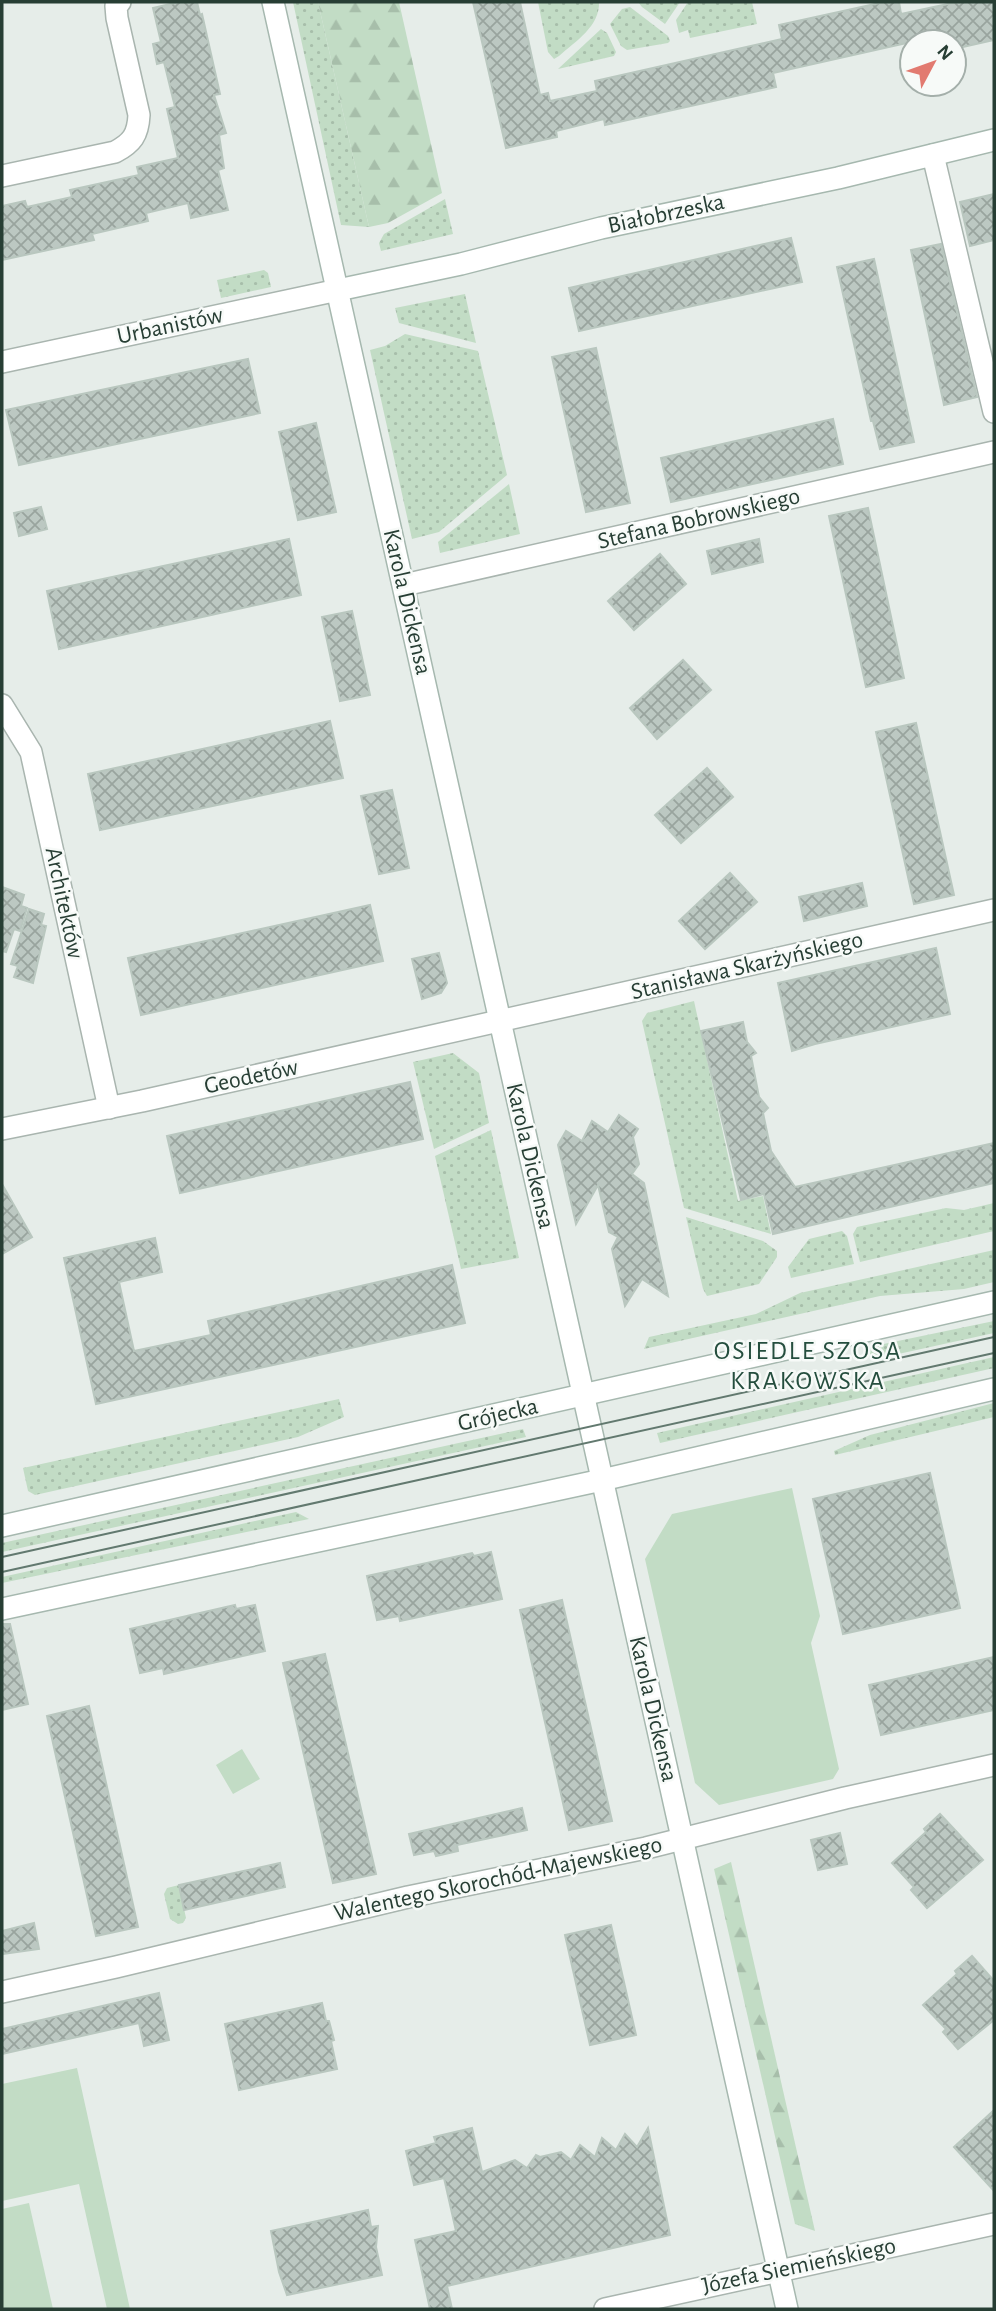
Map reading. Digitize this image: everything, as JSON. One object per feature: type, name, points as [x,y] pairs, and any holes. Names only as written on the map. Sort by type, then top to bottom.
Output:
[{"type":"street","points":[[2,176],[115,152],[129,144],[138,131],[139,115],[117,18],[116,6],[120,2]]},
{"type":"street","name":"Karola Dickensa","points":[[273,2],[787,2309]]},
{"type":"street","name":"Białobrzeska","points":[[338,290],[461,264],[601,228],[838,178],[994,140]]},
{"type":"street","points":[[933,155],[994,412]]},
{"type":"street","name":"Urbanistów","points":[[2,362],[338,290]]},
{"type":"street","name":"Stefana Bobrowskiego","points":[[404,585],[994,452]]},
{"type":"street","name":"Architektów","points":[[2,705],[31,752],[109,1108]]},
{"type":"street","name":"Stanisława Skarżyńskiego","points":[[499,1022],[994,910]]},
{"type":"street","name":"Geodetów","points":[[2,1129],[499,1022]]},
{"type":"street","name":"Grójecka","points":[[2,1525],[533,1408],[994,1302]]},
{"type":"street","points":[[2,1609],[602,1480],[994,1389]]},
{"type":"street","name":"Walentego Skorochód-Majewskiego","points":[[2,1992],[408,1897],[682,1839],[845,1798],[994,1765]]},
{"type":"street","name":"Józefa Siemieńskiego","points":[[605,2309],[994,2224]]},
{"type":"green space","points":[[293,2],[318,2],[369,227],[341,225]]},
{"type":"green space","points":[[318,2],[399,2],[442,193],[388,223],[369,227]]},
{"type":"green space","points":[[538,2],[599,2],[596,18],[591,26],[554,59],[548,52]]},
{"type":"green space","points":[[638,2],[680,2],[665,24]]},
{"type":"green space","points":[[688,2],[752,2],[757,24],[690,38],[688,30],[679,33],[676,20]]},
{"type":"green space","points":[[630,7],[668,36],[670,41],[627,50],[621,46],[610,24],[622,9]]},
{"type":"green space","points":[[601,29],[607,33],[616,52],[614,56],[558,69]]},
{"type":"green space","points":[[445,199],[453,234],[381,251],[379,243],[384,234]]},
{"type":"green space","points":[[264,270],[268,273],[271,287],[221,298],[217,280]]},
{"type":"green space","points":[[465,294],[476,343],[399,323],[395,308]]},
{"type":"green space","points":[[405,334],[478,351],[507,475],[439,532],[412,539],[370,350],[385,346]]},
{"type":"green space","points":[[509,484],[520,534],[440,553],[438,542]]},
{"type":"green space","points":[[694,1001],[738,1201],[763,1196],[771,1234],[684,1208],[642,1021],[647,1013]]},
{"type":"green space","points":[[453,1053],[479,1073],[489,1123],[434,1149],[413,1062]]},
{"type":"green space","points":[[491,1130],[519,1258],[461,1269],[435,1156]]},
{"type":"green space","points":[[994,1203],[994,1231],[860,1262],[853,1234],[857,1227],[946,1208],[964,1210]]},
{"type":"green space","points":[[686,1217],[763,1241],[777,1251],[777,1257],[759,1284],[707,1296]]},
{"type":"green space","points":[[842,1231],[847,1236],[854,1264],[791,1278],[788,1267],[809,1239]]},
{"type":"green space","points":[[994,1250],[994,1282],[964,1289],[880,1296],[644,1349],[649,1337],[756,1314],[800,1293]]},
{"type":"green space","points":[[994,1321],[994,1333],[871,1360],[869,1347]]},
{"type":"green space","points":[[994,1357],[994,1368],[660,1443],[657,1433]]},
{"type":"green space","points":[[339,1399],[344,1417],[298,1437],[35,1495],[28,1491],[23,1468]]},
{"type":"green space","points":[[994,1403],[994,1417],[835,1455],[834,1451],[870,1435]]},
{"type":"green space","points":[[523,1429],[526,1437],[2,1552],[2,1543]]},
{"type":"green space","points":[[792,1488],[820,1616],[811,1643],[839,1769],[833,1779],[719,1805],[695,1783],[645,1559],[672,1514]]},
{"type":"green space","points":[[296,1512],[309,1519],[2,1583],[2,1577]]},
{"type":"green space","points":[[242,1749],[260,1779],[233,1794],[216,1765]]},
{"type":"green space","points":[[731,1862],[815,2231],[795,2224],[714,1869]]},
{"type":"green space","points":[[179,1885],[186,1918],[183,1923],[178,1924],[170,1919],[164,1894],[167,1888]]},
{"type":"green space","points":[[77,2068],[130,2309],[107,2309],[79,2184],[2,2201],[2,2084]]},
{"type":"green space","points":[[29,2203],[53,2309],[2,2309],[2,2209]]},
{"type":"building","points":[[179,2],[197,2],[200,15],[202,14],[220,94],[214,95],[226,133],[219,135],[224,168],[218,170],[228,210],[191,218],[188,203],[146,213],[148,221],[92,234],[94,240],[2,260],[2,206],[25,201],[27,207],[72,197],[70,190],[139,175],[137,167],[178,158],[167,109],[175,107],[164,62],[157,64],[153,44],[161,42],[153,8]]},
{"type":"building","points":[[473,2],[520,2],[540,95],[548,93],[550,101],[597,91],[595,81],[782,39],[779,25],[884,2],[899,2],[901,14],[957,2],[994,2],[994,40],[968,46],[968,28],[898,28],[898,45],[773,73],[776,87],[605,125],[604,119],[556,131],[557,137],[506,148]]},
{"type":"building","points":[[994,194],[994,240],[970,246],[960,202]]},
{"type":"building","points":[[791,238],[802,282],[579,331],[569,288]]},
{"type":"building","points":[[941,244],[977,397],[944,405],[911,250]]},
{"type":"building","points":[[874,259],[914,442],[880,449],[871,421],[837,267]]},
{"type":"building","points":[[596,348],[630,503],[586,512],[552,357]]},
{"type":"building","points":[[248,359],[260,413],[19,465],[6,410]]},
{"type":"building","points":[[833,419],[843,464],[671,502],[661,458]]},
{"type":"building","points":[[316,423],[336,512],[298,520],[279,432]]},
{"type":"building","points":[[41,507],[47,529],[19,536],[14,513]]},
{"type":"building","points":[[868,508],[904,678],[866,687],[829,516]]},
{"type":"building","points":[[289,539],[301,595],[59,649],[47,591]]},
{"type":"building","points":[[759,539],[763,562],[712,574],[707,551]]},
{"type":"building","points":[[660,554],[686,584],[634,630],[608,601]]},
{"type":"building","points":[[352,611],[370,695],[340,701],[322,617]]},
{"type":"building","points":[[683,660],[711,690],[657,739],[630,708]]},
{"type":"building","points":[[330,721],[343,778],[100,830],[88,774]]},
{"type":"building","points":[[916,723],[954,895],[914,904],[876,732]]},
{"type":"building","points":[[707,768],[733,797],[681,843],[655,815]]},
{"type":"building","points":[[392,790],[409,868],[379,874],[361,796]]},
{"type":"building","points":[[730,873],[757,902],[705,949],[679,921]]},
{"type":"building","points":[[862,883],[867,906],[804,921],[799,897]]},
{"type":"building","points":[[2,887],[24,895],[21,906],[27,908],[20,931],[14,929],[6,952],[2,951]]},
{"type":"building","points":[[370,905],[383,961],[141,1015],[128,958]]},
{"type":"building","points":[[29,909],[44,914],[41,925],[46,926],[33,983],[14,977],[18,966],[11,964]]},
{"type":"building","points":[[936,948],[950,1014],[792,1051],[778,983]]},
{"type":"building","points":[[439,953],[447,983],[441,993],[422,999],[412,959]]},
{"type":"building","points":[[743,1022],[747,1042],[756,1053],[751,1056],[759,1097],[768,1108],[763,1113],[771,1151],[795,1187],[994,1143],[994,1183],[773,1234],[764,1194],[741,1200],[701,1031]]},
{"type":"building","points":[[410,1082],[423,1139],[180,1193],[167,1136]]},
{"type":"building","points":[[619,1115],[638,1129],[633,1137],[639,1164],[632,1174],[644,1183],[668,1296],[642,1279],[625,1306],[612,1249],[618,1237],[609,1232],[598,1185],[576,1224],[558,1145],[566,1131],[582,1141],[592,1121],[608,1132]]},
{"type":"building","points":[[2,1184],[32,1237],[2,1254]]},
{"type":"building","points":[[155,1238],[162,1272],[119,1282],[134,1351],[211,1335],[208,1321],[452,1265],[465,1323],[96,1404],[64,1258]]},
{"type":"building","points":[[930,1473],[960,1608],[843,1634],[813,1499]]},
{"type":"building","points":[[491,1552],[502,1599],[400,1621],[399,1616],[377,1620],[367,1576],[472,1553],[474,1556]]},
{"type":"building","points":[[562,1600],[612,1821],[569,1830],[520,1610]]},
{"type":"building","points":[[235,1605],[236,1609],[255,1605],[265,1651],[164,1674],[163,1668],[140,1673],[130,1629]]},
{"type":"building","points":[[2,1624],[10,1624],[28,1704],[2,1710]]},
{"type":"building","points":[[325,1654],[376,1874],[333,1883],[283,1663]]},
{"type":"building","points":[[994,1657],[994,1710],[881,1735],[869,1685]]},
{"type":"building","points":[[89,1706],[138,1927],[96,1936],[47,1716]]},
{"type":"building","points":[[522,1808],[527,1830],[457,1845],[458,1851],[436,1856],[434,1851],[414,1855],[409,1834]]},
{"type":"building","points":[[940,1814],[983,1860],[927,1908],[911,1890],[914,1887],[892,1863],[926,1832],[924,1829]]},
{"type":"building","points":[[840,1833],[847,1864],[818,1870],[811,1840]]},
{"type":"building","points":[[280,1863],[285,1887],[184,1910],[179,1885]]},
{"type":"building","points":[[34,1923],[39,1949],[2,1954],[2,1931]]},
{"type":"building","points":[[611,1925],[636,2035],[590,2045],[565,1935]]},
{"type":"building","points":[[972,1956],[994,1981],[994,2020],[958,2049],[943,2032],[946,2029],[923,2005],[957,1974],[955,1971]]},
{"type":"building","points":[[159,1993],[169,2040],[144,2046],[139,2023],[2,2054],[2,2029]]},
{"type":"building","points":[[322,2003],[334,2040],[331,2041],[337,2069],[239,2090],[225,2024]]},
{"type":"building","points":[[994,2110],[994,2191],[954,2147]]},
{"type":"building","points":[[472,2128],[482,2172],[515,2160],[527,2168],[536,2155],[540,2157],[561,2152],[571,2160],[580,2145],[595,2157],[602,2138],[616,2150],[625,2134],[637,2147],[648,2128],[670,2235],[447,2286],[452,2309],[430,2309],[415,2240],[456,2231],[444,2178],[414,2185],[406,2151],[436,2143],[434,2137]]},
{"type":"building","points":[[368,2210],[371,2227],[378,2226],[376,2247],[382,2275],[287,2295],[279,2272],[271,2231]]},
{"type":"tram line","points":[[2,1557],[994,1337]]},
{"type":"tram line","points":[[2,1572],[994,1353]]},
{"type":"district","name":"OSIEDLE SZOSA KRAKOWSKA","points":[[808,1366]]}]
